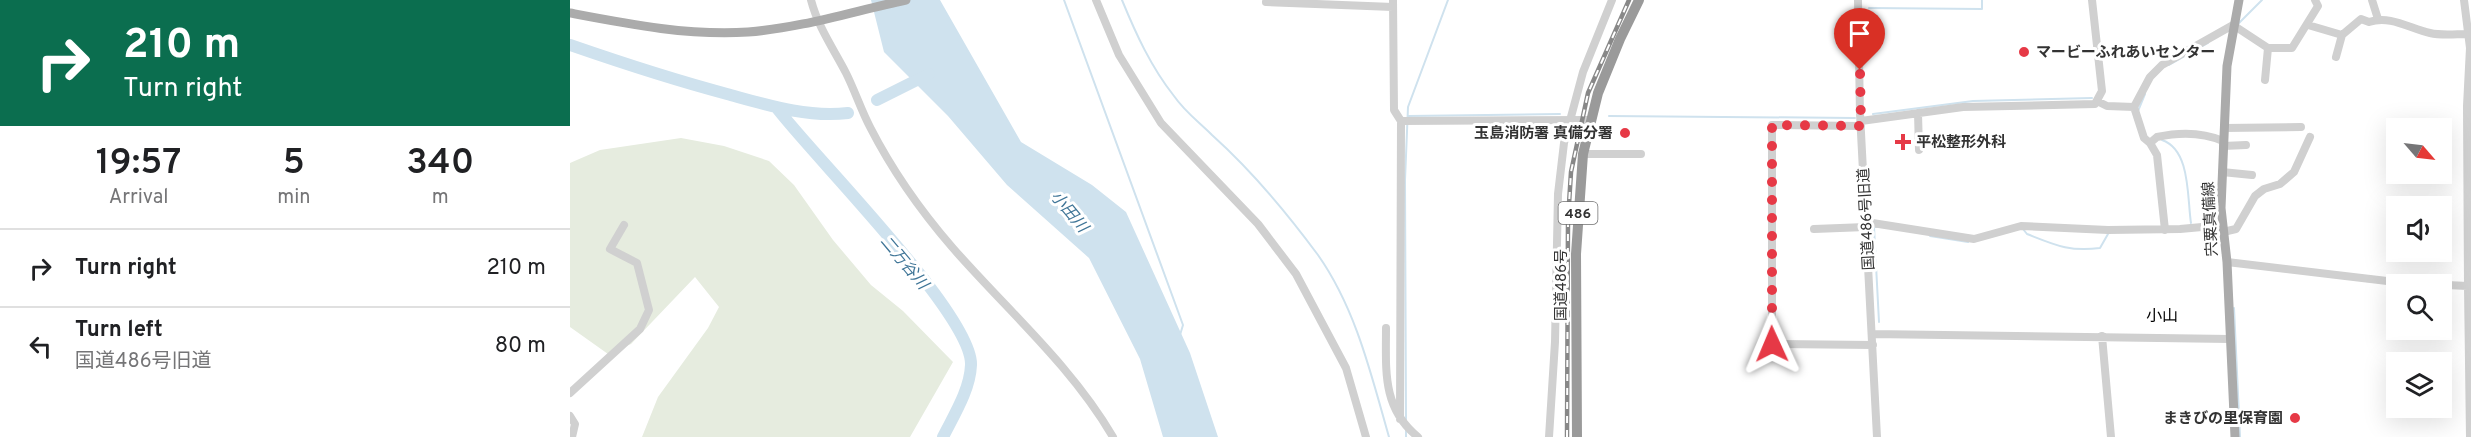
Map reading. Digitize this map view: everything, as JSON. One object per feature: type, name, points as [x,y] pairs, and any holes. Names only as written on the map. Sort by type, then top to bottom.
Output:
[{"type":"highway","name":"国道486号","points":[[1577,437],[1575,254],[1583,154],[1590,120],[1606,72],[1639,0]]},
{"type":"main road","points":[[570,13],[700,33],[759,31],[906,0]]},
{"type":"main road","name":"宍粟真備線","points":[[2235,437],[2227,262],[2223,231],[2222,172],[2233,25],[2239,0]]},
{"type":"street","points":[[811,0],[869,126],[920,208],[951,246],[1071,377],[1113,437]]},
{"type":"street","points":[[1096,0],[1119,55],[1161,123],[1258,224],[1296,274],[1346,368],[1366,437]]},
{"type":"street","points":[[1549,437],[1555,342],[1558,194],[1569,120],[1586,63],[1612,0]]},
{"type":"street","name":"国道486号旧道","points":[[1858,0],[1861,124],[1877,437]]},
{"type":"street","points":[[2092,0],[2102,91],[2098,102]]},
{"type":"street","points":[[2165,230],[2160,169],[2151,143],[2144,138],[2134,107],[2150,77],[2162,65],[2233,25],[2268,48],[2292,48],[2318,6],[2315,0]]},
{"type":"street","points":[[2372,0],[2378,19]]},
{"type":"street","points":[[2464,0],[2470,63],[2467,106],[2470,437]]},
{"type":"street","points":[[1266,2],[1393,4],[1394,110],[1401,121],[1402,421]]},
{"type":"street","points":[[2336,57],[2342,35],[2361,18],[2369,22],[2378,19],[2408,24],[2430,33],[2468,34]]},
{"type":"street","points":[[2308,25],[2342,35]]},
{"type":"street","points":[[2265,80],[2268,48]]},
{"type":"street","points":[[1873,345],[1772,344],[1772,125],[1861,124],[1918,113],[1989,105],[2091,105],[2098,102],[2108,106],[2134,107]]},
{"type":"street","points":[[1918,113],[1919,150]]},
{"type":"street","points":[[1401,121],[1590,120]]},
{"type":"street","points":[[2224,128],[2301,127]]},
{"type":"street","points":[[2151,143],[2157,136],[2193,133],[2207,134],[2223,144],[2246,145]]},
{"type":"street","points":[[1815,229],[1866,225],[1967,239],[2021,226],[2165,230],[2213,226],[2223,231],[2236,230],[2255,196],[2289,177],[2310,137]]},
{"type":"street","points":[[1583,154],[1641,154]]},
{"type":"street","points":[[2222,172],[2252,175]]},
{"type":"street","points":[[570,393],[640,329],[649,310],[637,263],[610,249],[624,225]]},
{"type":"street","points":[[2227,262],[2404,283],[2468,286]]},
{"type":"street","points":[[1386,328],[1387,392],[1402,421],[1418,437]]},
{"type":"street","points":[[1872,334],[2230,339]]},
{"type":"street","points":[[2102,336],[2111,437]]},
{"type":"street","points":[[570,416],[575,424],[572,437]]},
{"type":"shaded area","points":[[681,138],[724,146],[769,161],[794,185],[833,240],[871,285],[903,311],[953,362],[910,437],[642,437],[658,397],[708,328],[719,307],[695,277],[631,344],[608,354],[570,327],[570,163],[600,150]]},
{"type":"water","name":"小田川","points":[[871,0],[940,0],[1021,142],[1092,185],[1126,212],[1190,353],[1218,437],[1163,437],[1140,359],[1089,258],[1007,185],[948,116],[884,52]]},
{"type":"waterway","points":[[1064,0],[1183,325],[1180,335]]},
{"type":"waterway","points":[[1122,0],[1151,62],[1178,102],[1268,192],[1306,239],[1331,276],[1343,297],[1361,343],[1389,437]]},
{"type":"waterway","points":[[1406,421],[1405,180],[1408,107],[1448,0]]},
{"type":"waterway","points":[[1869,8],[1982,9],[1982,0]]},
{"type":"waterway","points":[[2238,24],[2262,0]]},
{"type":"waterway","points":[[2169,65],[2208,43]]},
{"type":"waterway","name":"二万谷川","points":[[570,45],[707,89],[772,106],[818,114],[848,113]]},
{"type":"waterway","name":"二万谷川","points":[[877,100],[929,74]]},
{"type":"waterway","points":[[2138,111],[2145,94]]},
{"type":"waterway","points":[[1873,114],[1973,101],[2092,98]]},
{"type":"waterway","name":"二万谷川","points":[[776,107],[920,274],[946,310],[965,342],[971,365],[968,384],[943,437]]},
{"type":"waterway","points":[[1408,116],[1560,114]]},
{"type":"waterway","points":[[1609,116],[1855,118]]},
{"type":"waterway","points":[[2162,140],[2171,145],[2183,164],[2191,223]]},
{"type":"waterway","points":[[1877,227],[1874,227],[1879,322]]},
{"type":"waterway","points":[[2023,229],[2027,234],[2062,247],[2079,249],[2100,248],[2108,234]]},
{"type":"waterway","points":[[1930,236],[1968,242]]},
{"type":"waterway","points":[[2234,308],[2240,437]]},
{"type":"waterway","points":[[1406,430],[1406,437]]},
{"type":"railway","points":[[1567,437],[1568,220],[1571,172],[1588,93],[1629,0]]},
{"type":"place","name":"マービーふれあいセンター","points":[[2024,52]]},
{"type":"place","name":"玉島消防署 真備分署","points":[[1625,133]]},
{"type":"place","name":"平松整形外科","points":[[1903,142]]},
{"type":"place","name":"まきびの里保育園","points":[[2295,418]]},
{"type":"district","name":"小山","points":[[2162,315]]},
{"type":"route","points":[[1772,344],[1772,125],[1861,126],[1860,70]]}]
